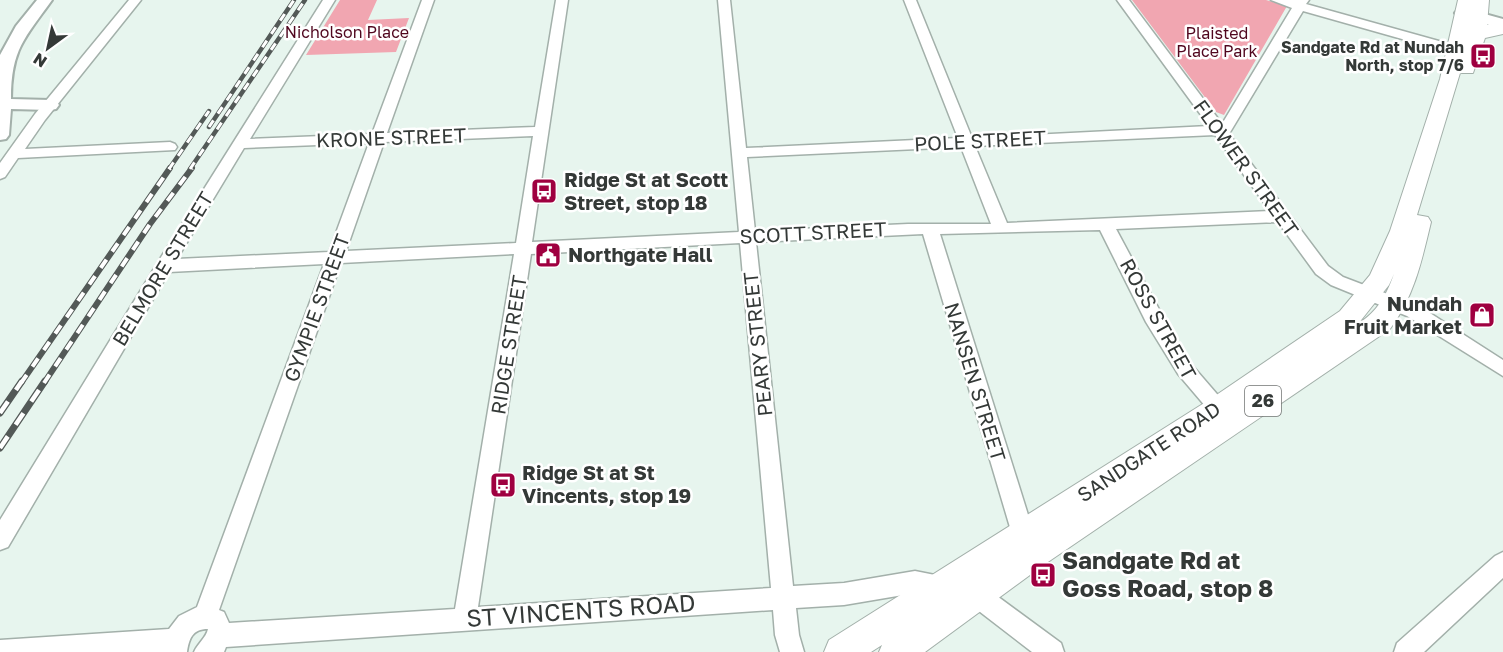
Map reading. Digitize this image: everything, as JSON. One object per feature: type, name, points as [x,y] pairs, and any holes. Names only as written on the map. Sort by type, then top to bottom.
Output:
[{"type":"highway","points":[[1475,11],[1503,19]]},
{"type":"highway","points":[[1475,11],[1487,30],[1503,27]]},
{"type":"highway","name":"SANDGATE ROAD","points":[[841,652],[958,587],[1064,535],[1381,322],[1390,262],[1449,79],[1475,11]]},
{"type":"highway","name":"SANDGATE ROAD","points":[[896,652],[958,587],[1023,534],[1219,408],[1349,318],[1383,298]]},
{"type":"main road","points":[[0,38],[9,23],[29,0]]},
{"type":"main road","points":[[0,135],[3,76],[11,47],[22,27],[45,0]]},
{"type":"main road","points":[[3,103],[22,106],[50,105]]},
{"type":"street","points":[[0,174],[21,142],[135,0]]},
{"type":"street","name":"BELMORE STREET","points":[[0,540],[164,266],[329,0]]},
{"type":"street","name":"GYMPIE STREET","points":[[210,635],[336,257],[428,0]]},
{"type":"street","name":"RIDGE STREET","points":[[465,618],[562,0]]},
{"type":"street","name":"PEARY STREET","points":[[724,0],[783,598],[787,635],[792,652]]},
{"type":"street","points":[[910,0],[1001,229]]},
{"type":"street","name":"FLOWER STREET","points":[[1124,0],[1326,274],[1344,285],[1413,311],[1503,369]]},
{"type":"street","points":[[1277,0],[1302,3],[1441,46]]},
{"type":"street","points":[[1220,130],[1230,127],[1302,3]]},
{"type":"street","name":"POLE STREET","points":[[740,153],[1220,130]]},
{"type":"street","name":"KRONE STREET","points":[[240,144],[542,131]]},
{"type":"street","points":[[15,154],[170,147]]},
{"type":"street","name":"SCOTT STREET","points":[[164,266],[747,237],[932,229],[1106,225],[1282,216]]},
{"type":"street","name":"ROSS STREET","points":[[1106,225],[1178,362],[1195,384],[1219,408]]},
{"type":"street","name":"NANSEN STREET","points":[[932,229],[931,239],[1023,534]]},
{"type":"street","points":[[1407,652],[1503,563]]},
{"type":"street","name":"ST VINCENTS ROAD","points":[[210,635],[844,594],[915,582],[958,587]]},
{"type":"street","points":[[958,587],[1052,652]]},
{"type":"street","points":[[0,652],[176,646],[184,627],[191,622],[210,635]]},
{"type":"green space","name":"Nicholson Place","points":[[340,0],[377,0],[368,20],[409,18],[396,52],[306,55]]},
{"type":"green space","name":"Plaisted Place Park","points":[[1132,0],[1266,0],[1287,6],[1224,115],[1216,112]]},
{"type":"railway","points":[[209,127],[294,0]]},
{"type":"railway","points":[[190,169],[305,0]]},
{"type":"railway","points":[[169,169],[209,111]]},
{"type":"railway","points":[[21,383],[170,168]]},
{"type":"railway","points":[[44,383],[150,224],[192,168]]},
{"type":"railway","points":[[0,413],[22,381]]},
{"type":"railway","points":[[0,448],[45,381]]},
{"type":"place","name":"Sandgate Rd at Nundah North, stop 7/6","points":[[1483,56]]},
{"type":"place","name":"Ridge St at Scott Street, stop 18","points":[[544,191]]},
{"type":"place","name":"Northgate Hall","points":[[548,255]]},
{"type":"place","name":"Nundah Fruit Market","points":[[1482,315]]},
{"type":"place","name":"Ridge St at St Vincents, stop 19","points":[[503,485]]},
{"type":"place","name":"Sandgate Rd at Goss Road, stop 8","points":[[1043,575]]}]
